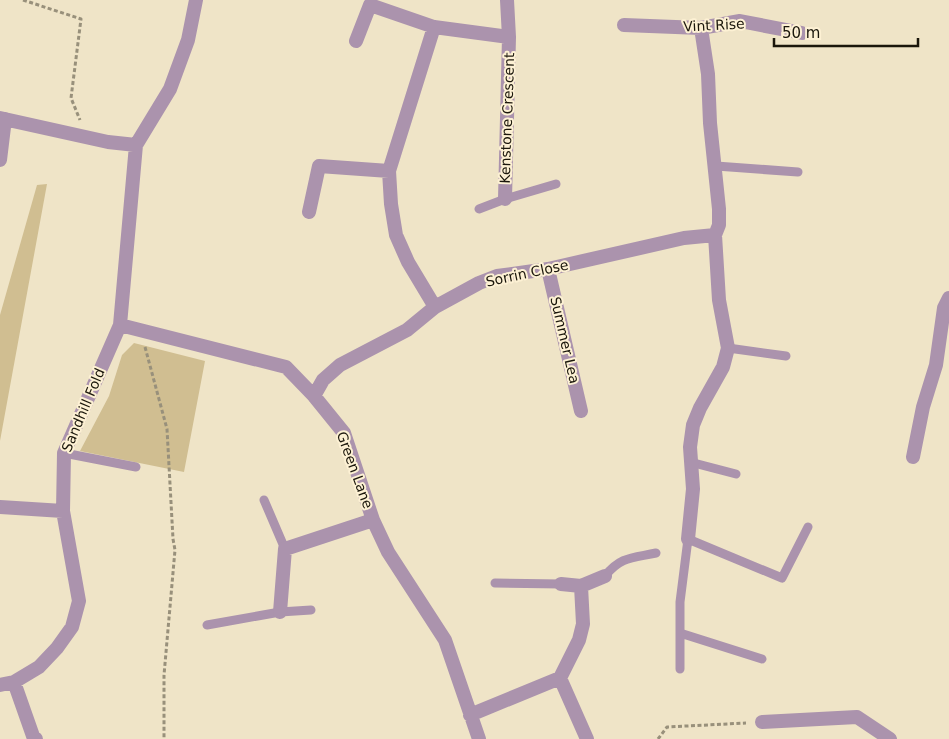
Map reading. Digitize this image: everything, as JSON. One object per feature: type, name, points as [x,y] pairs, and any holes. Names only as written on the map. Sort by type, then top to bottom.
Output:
[{"type":"street","points":[[0,160],[2,118],[108,142],[136,145],[170,89],[188,40],[196,0]]},
{"type":"street","name":"Kenstone Crescent","points":[[505,199],[509,37],[507,0]]},
{"type":"street","name":"Kenstone Crescent","points":[[356,41],[370,5],[434,26],[509,37]]},
{"type":"street","name":"Vint Rise","points":[[624,25],[701,28],[740,21],[802,33]]},
{"type":"street","points":[[434,26],[389,171],[391,204],[396,234],[408,262],[435,307]]},
{"type":"street","points":[[688,539],[693,489],[690,447],[693,425],[700,408],[723,367],[728,348],[719,300],[715,235],[718,225],[719,208],[710,123],[708,74],[701,28]]},
{"type":"street","name":"Sandhill Fold","points":[[0,685],[14,682],[38,667],[57,648],[72,627],[79,601],[63,511],[64,453],[120,325],[136,145]]},
{"type":"street","points":[[309,212],[319,166],[389,171]]},
{"type":"street","name":"Sorrin Close","points":[[314,396],[323,380],[340,365],[407,330],[435,307],[479,283],[497,276],[548,269],[684,238],[715,235]]},
{"type":"street","name":"Summer Lea","points":[[548,269],[581,411]]},
{"type":"street","points":[[913,457],[923,407],[936,365],[944,308],[949,298]]},
{"type":"street","name":"Green Lane","points":[[120,325],[140,332],[286,367],[314,396],[344,433],[372,520],[388,552],[445,640],[479,739]]},
{"type":"street","points":[[0,507],[63,511]]},
{"type":"street","points":[[280,612],[286,549],[372,520]]},
{"type":"street","points":[[561,584],[581,586],[605,576]]},
{"type":"street","points":[[470,715],[560,678],[580,640],[584,624],[581,586]]},
{"type":"street","points":[[560,678],[587,739]]},
{"type":"street","points":[[14,682],[33,736],[36,739]]},
{"type":"street","points":[[762,722],[857,717],[890,739]]},
{"type":"lane","points":[[716,166],[798,172]]},
{"type":"lane","points":[[479,209],[556,184]]},
{"type":"lane","points":[[728,348],[786,356]]},
{"type":"lane","points":[[64,453],[136,467]]},
{"type":"lane","points":[[690,462],[736,474]]},
{"type":"lane","points":[[264,500],[286,549]]},
{"type":"lane","points":[[680,669],[680,602],[688,539],[782,578],[808,527]]},
{"type":"lane","points":[[605,576],[620,561],[656,553]]},
{"type":"lane","points":[[495,583],[561,584]]},
{"type":"lane","points":[[207,625],[280,612],[311,610]]},
{"type":"lane","points":[[680,634],[762,659]]},
{"type":"path","points":[[23,0],[81,19],[71,98],[83,126]]},
{"type":"path","points":[[140,332],[167,429],[175,550],[164,675],[164,739]]},
{"type":"path","points":[[658,739],[667,727],[762,722]]},
{"type":"shaded area","points":[[47,184],[0,441],[0,315],[37,185]]},
{"type":"shaded area","points":[[134,343],[205,361],[184,472],[80,451],[109,396],[122,355]]}]
